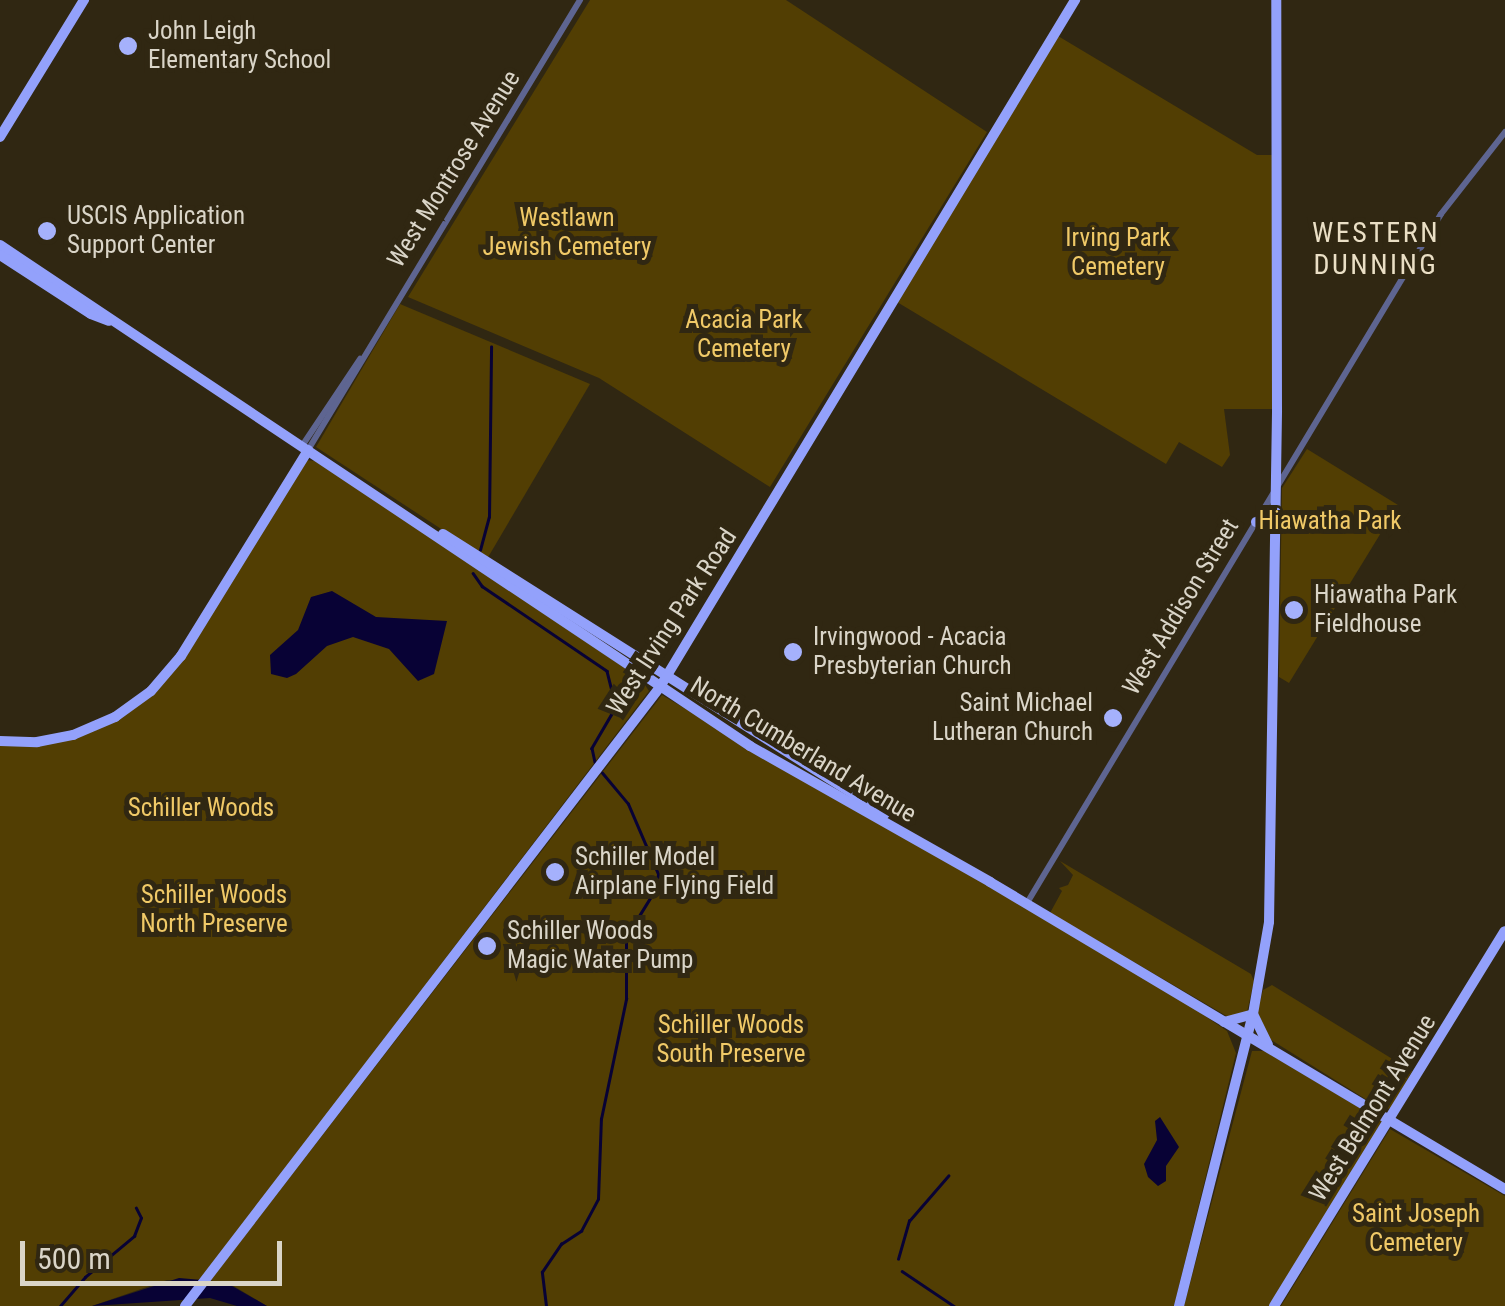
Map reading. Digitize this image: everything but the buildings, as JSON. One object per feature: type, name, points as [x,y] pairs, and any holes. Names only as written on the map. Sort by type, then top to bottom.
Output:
[{"type":"main road","points":[[0,137],[84,0]]},
{"type":"main road","name":"West Irving Park Road","points":[[186,1306],[662,683],[1075,0]]},
{"type":"main road","points":[[1180,1306],[1253,1014],[1269,922],[1276,487],[1276,0]]},
{"type":"main road","name":"North Cumberland Avenue","points":[[0,245],[662,683],[1505,1189]]},
{"type":"main road","name":"North Cumberland Avenue","points":[[0,255],[91,314],[110,320]]},
{"type":"main road","name":"West Montrose Avenue","points":[[0,738],[52,733],[104,715],[139,692],[182,648],[305,448]]},
{"type":"main road","points":[[1276,452],[1292,461]]},
{"type":"main road","points":[[1256,522],[1274,520]]},
{"type":"main road","name":"West Belmont Avenue","points":[[1274,1306],[1505,931]]},
{"type":"main road","points":[[1241,1056],[1224,1022],[1253,1014]]},
{"type":"main road","points":[[1241,1056],[1267,1048],[1253,1014]]},
{"type":"street","name":"West Montrose Avenue","points":[[305,448],[580,0]]},
{"type":"street","name":"West Addison Street","points":[[1027,904],[1441,214],[1505,132]]},
{"type":"green space","points":[[590,0],[786,0],[987,132],[770,487],[599,378],[408,297]]},
{"type":"green space","name":"Irving Park Cemetery","points":[[1058,36],[1257,155],[1274,155],[1273,409],[1224,409],[1230,455],[1222,467],[1179,442],[1166,464],[897,302]]},
{"type":"green space","points":[[400,304],[590,384],[487,559],[316,447]]},
{"type":"green space","name":"Hiawatha Park","points":[[1307,449],[1398,505],[1289,683],[1279,677],[1282,488]]},
{"type":"green space","name":"Schiller Woods North Preserve","points":[[306,460],[315,461],[423,532],[641,679],[649,691],[205,1274],[198,1280],[167,1280],[92,1306],[0,1306],[0,744],[68,738],[150,694]]},
{"type":"green space","name":"Schiller Woods South Preserve","points":[[662,695],[1176,996],[1227,1031],[1236,1053],[1174,1306],[267,1306],[232,1285],[210,1281]]},
{"type":"green space","points":[[1060,861],[1251,974],[1254,981],[1247,1012],[1230,1018],[1050,913],[1062,891],[1059,888],[1068,885],[1073,875]]},
{"type":"green space","points":[[1272,985],[1412,1071],[1391,1108],[1383,1110],[1268,1038],[1257,1014],[1263,990]]},
{"type":"green space","points":[[1252,1051],[1264,1051],[1382,1121],[1381,1126],[1270,1306],[1184,1306]]},
{"type":"green space","name":"Saint Joseph Cemetery","points":[[1390,1129],[1505,1196],[1505,1306],[1281,1306]]},
{"type":"shaded area","points":[[332,591],[376,617],[447,621],[434,674],[418,681],[389,649],[353,637],[327,646],[296,674],[287,678],[271,674],[270,655],[298,630],[311,597]]},
{"type":"shaded area","points":[[1160,1117],[1179,1147],[1166,1166],[1166,1181],[1158,1186],[1148,1177],[1144,1164],[1157,1140],[1155,1121]]},
{"type":"shaded area","points":[[179,1278],[225,1282],[267,1306],[237,1306],[210,1298],[92,1306]]},
{"type":"waterway","points":[[480,550],[489,517],[491,347]]},
{"type":"waterway","points":[[473,573],[482,586],[607,671],[616,707],[592,748],[595,762]]},
{"type":"waterway","points":[[546,1306],[542,1272],[561,1244],[581,1231],[598,1199],[601,1119],[626,999],[626,937],[655,890],[658,874],[628,804],[602,773]]},
{"type":"waterway","points":[[898,1259],[909,1221],[948,1176]]},
{"type":"waterway","points":[[60,1306],[85,1277],[134,1236],[141,1218],[136,1208]]},
{"type":"waterway","points":[[902,1271],[954,1306]]},
{"type":"place","name":"John Leigh Elementary School","points":[[128,46]]},
{"type":"place","name":"USCIS Application Support Center","points":[[47,231]]},
{"type":"place","name":"Hiawatha Park Fieldhouse","points":[[1294,610]]},
{"type":"place","name":"Irvingwood - Acacia Presbyterian Church","points":[[793,652]]},
{"type":"place","name":"Saint Michael Lutheran Church","points":[[1113,718]]},
{"type":"place","name":"Schiller Model Airplane Flying Field","points":[[555,872]]},
{"type":"place","name":"Schiller Woods Magic Water Pump","points":[[487,946]]},
{"type":"district","name":"WESTERN DUNNING","points":[[1376,249]]},
{"type":"park label","name":"Westlawn Jewish Cemetery","points":[[567,234]]},
{"type":"park label","name":"Acacia Park Cemetery","points":[[744,336]]},
{"type":"park label","name":"Schiller Woods","points":[[201,808]]}]
